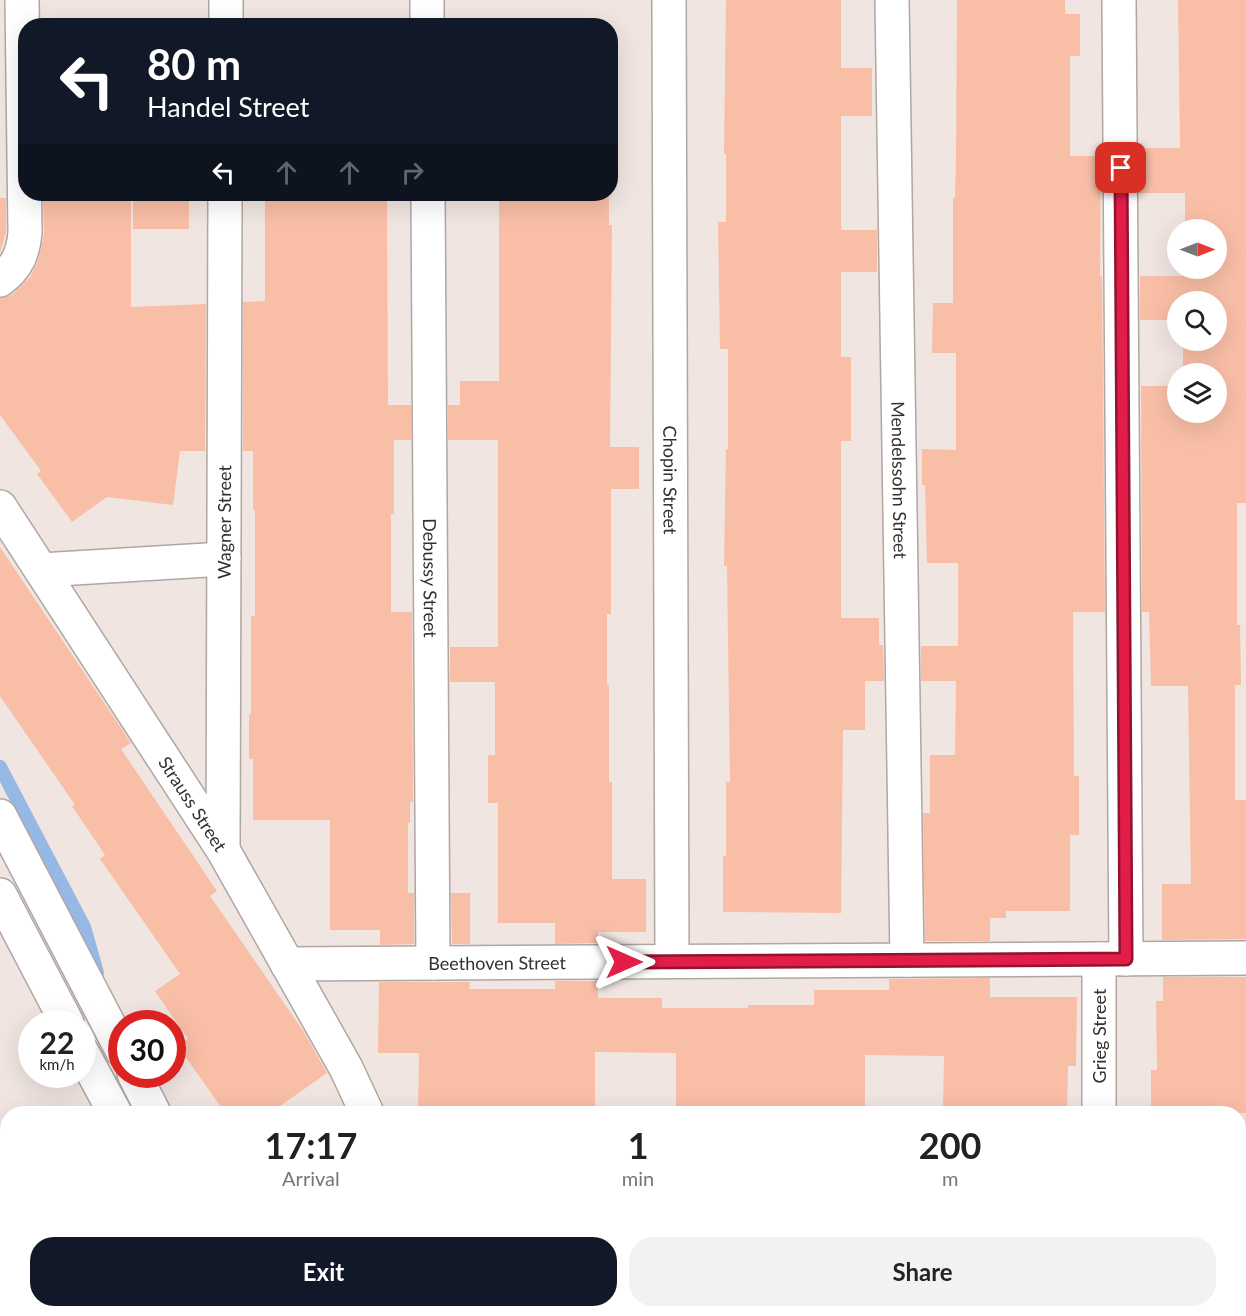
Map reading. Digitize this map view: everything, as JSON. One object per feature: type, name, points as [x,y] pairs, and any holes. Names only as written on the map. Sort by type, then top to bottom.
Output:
[{"type":"street","points":[[22,0],[22,18]]},
{"type":"street","points":[[226,0],[226,18]]},
{"type":"street","points":[[427,0],[427,18]]},
{"type":"street","name":"Chopin Street","points":[[669,0],[672,962]]},
{"type":"street","name":"Mendelssohn Street","points":[[892,0],[907,960]]},
{"type":"street","name":"Grieg Street","points":[[1100,1106],[1112,959],[1119,0]]},
{"type":"street","points":[[0,280],[17,264],[23,250],[25,201]]},
{"type":"street","name":"Wagner Street","points":[[224,850],[225,201]]},
{"type":"street","name":"Debussy Street","points":[[428,201],[433,963]]},
{"type":"street","name":"Strauss Street","points":[[0,507],[224,850],[346,1068],[364,1106]]},
{"type":"street","points":[[41,570],[224,559]]},
{"type":"street","points":[[0,816],[108,1023]]},
{"type":"street","points":[[0,895],[60,1010]]},
{"type":"street","name":"Beethoven Street","points":[[287,964],[1246,958]]},
{"type":"street","points":[[96,1078],[111,1106]]},
{"type":"street","points":[[141,1088],[150,1106]]},
{"type":"building","points":[[726,0],[841,0],[841,68],[872,68],[872,116],[841,116],[841,230],[877,230],[877,272],[841,272],[841,357],[851,357],[851,441],[841,441],[841,618],[879,618],[879,645],[883,645],[884,681],[865,681],[865,730],[843,730],[841,913],[723,912],[726,782],[730,782],[727,566],[724,566],[726,449],[728,449],[728,349],[720,349],[718,222],[726,222],[726,154],[724,154]]},
{"type":"building","points":[[957,0],[1065,0],[1065,14],[1080,14],[1080,56],[1070,56],[1070,156],[1101,156],[1100,276],[1102,276],[1105,612],[1073,612],[1074,776],[1079,776],[1079,835],[1070,835],[1070,911],[1006,911],[1006,918],[990,918],[990,941],[925,941],[923,813],[930,813],[930,755],[955,755],[956,681],[921,681],[921,646],[958,646],[958,563],[927,563],[925,485],[922,485],[922,449],[956,450],[956,353],[932,353],[933,303],[953,303]]},
{"type":"building","points":[[1178,0],[1246,0],[1246,503],[1237,503],[1237,625],[1240,625],[1241,685],[1235,685],[1235,800],[1246,800],[1246,939],[1162,940],[1162,884],[1191,884],[1188,686],[1151,686],[1149,612],[1142,612],[1141,386],[1167,386],[1167,423],[1227,423],[1227,363],[1183,363],[1183,351],[1227,351],[1227,291],[1167,291],[1167,320],[1140,320],[1140,276],[1167,276],[1167,279],[1227,279],[1227,219],[1185,219],[1185,193],[1139,193],[1139,156],[1146,156],[1146,148],[1180,148]]},
{"type":"building","points":[[0,198],[6,198],[6,232],[0,253]]},
{"type":"building","points":[[43,201],[131,201],[131,307],[206,304],[205,451],[180,451],[173,505],[107,497],[72,522],[37,474],[41,471],[0,415],[0,298],[12,295],[30,277],[38,261],[44,235]]},
{"type":"building","points":[[133,201],[189,201],[189,229],[133,229]]},
{"type":"building","points":[[265,201],[387,201],[388,405],[411,405],[411,440],[394,440],[391,612],[412,612],[413,802],[410,802],[410,823],[408,823],[408,893],[414,893],[414,944],[380,945],[380,930],[330,930],[330,820],[253,820],[253,759],[249,759],[249,714],[251,714],[251,616],[255,616],[255,510],[253,510],[253,451],[243,451],[243,302],[265,301]]},
{"type":"building","points":[[499,201],[609,201],[609,225],[612,225],[610,447],[639,447],[639,489],[611,489],[611,614],[607,614],[607,685],[609,685],[609,782],[612,782],[612,879],[646,879],[646,932],[598,932],[598,943],[555,944],[555,923],[498,923],[498,803],[488,803],[488,755],[495,755],[495,682],[450,682],[450,647],[498,647],[498,440],[448,440],[448,405],[460,405],[460,381],[499,381]]},
{"type":"building","points":[[0,547],[131,743],[121,749],[217,891],[210,896],[304,1032],[327,1073],[280,1106],[220,1106],[186,1057],[186,1040],[188,1039],[186,1010],[168,1010],[155,991],[180,974],[100,859],[105,855],[72,806],[75,805],[0,696]]},
{"type":"building","points":[[451,893],[470,893],[470,944],[452,944]]},
{"type":"building","points":[[1163,977],[1246,977],[1246,1106],[1151,1106],[1151,1070],[1157,1070],[1156,1001],[1163,1001]]},
{"type":"building","points":[[990,978],[990,997],[1077,997],[1076,1066],[1068,1066],[1067,1106],[943,1106],[944,1056],[865,1055],[865,1106],[676,1106],[676,1053],[595,1052],[595,1106],[418,1106],[419,1053],[378,1053],[379,982],[470,982],[469,989],[555,989],[555,981],[598,981],[598,998],[662,998],[662,1008],[748,1008],[748,1005],[814,1005],[814,990],[889,990],[889,979]]},
{"type":"waterway","points":[[0,767],[84,927],[97,973]]},
{"type":"route","points":[[624,962],[1126,959],[1121,168]]}]
